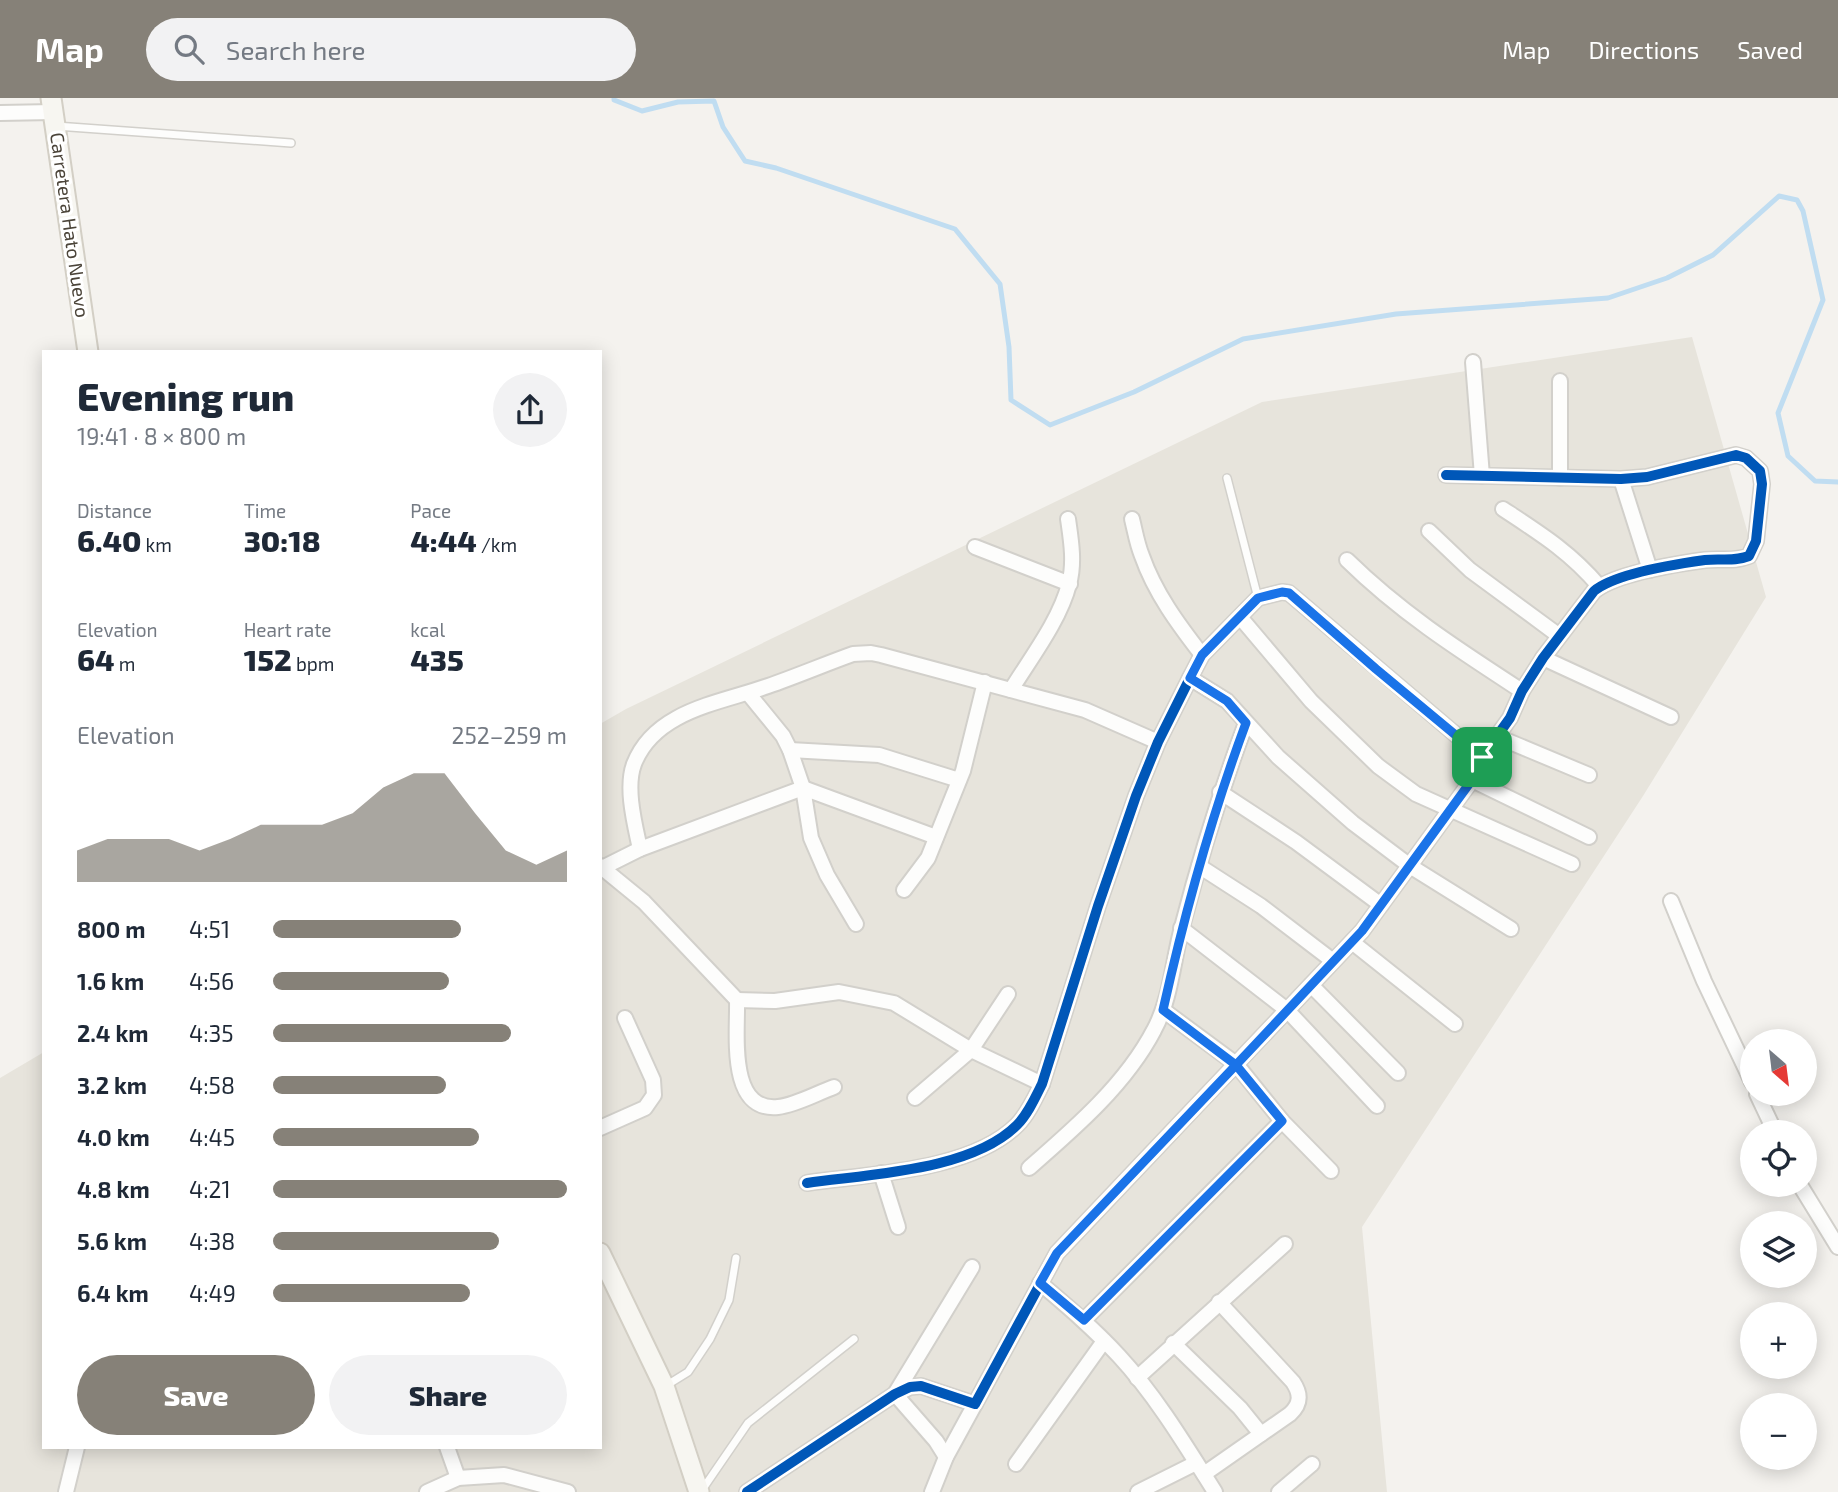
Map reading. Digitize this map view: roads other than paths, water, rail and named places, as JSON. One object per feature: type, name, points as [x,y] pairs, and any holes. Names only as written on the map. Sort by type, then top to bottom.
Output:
[{"type":"main road","name":"Carretera Hato Nuevo","points":[[53,112],[88,350]]},
{"type":"main road","points":[[602,1258],[664,1387],[700,1492]]},
{"type":"street","points":[[0,113],[53,112]]},
{"type":"street","points":[[1473,362],[1482,476]]},
{"type":"street","points":[[1560,381],[1560,478]]},
{"type":"street","points":[[932,1492],[946,1457],[1057,1253],[1352,942],[1472,780],[1482,757],[1510,719],[1522,691],[1543,657],[1599,586],[1650,570],[1708,560],[1738,560],[1749,556],[1756,541],[1762,484],[1760,471],[1754,463],[1736,455],[1647,477],[1620,480],[1446,475]]},
{"type":"street","points":[[1620,480],[1650,570]]},
{"type":"street","points":[[1503,509],[1556,543],[1599,586]]},
{"type":"street","points":[[1011,690],[1059,611],[1070,584],[1073,547],[1068,519]]},
{"type":"street","points":[[1132,519],[1141,556],[1156,588],[1170,614],[1202,655]]},
{"type":"street","points":[[1429,531],[1470,570],[1558,635]]},
{"type":"street","points":[[975,547],[1070,584]]},
{"type":"street","points":[[1347,560],[1381,594],[1432,632],[1522,691]]},
{"type":"street","points":[[807,1184],[948,1162],[985,1147],[1017,1125],[1042,1084],[1098,906],[1136,796],[1158,742],[1202,655],[1258,598],[1282,592],[1289,593],[1482,757]]},
{"type":"street","points":[[1240,617],[1311,701],[1378,766],[1416,794],[1572,864]]},
{"type":"street","points":[[640,849],[631,800],[633,765],[649,739],[673,720],[703,705],[748,693],[853,654],[871,653],[1085,710],[1158,742]]},
{"type":"street","points":[[1543,657],[1671,717]]},
{"type":"street","points":[[1190,678],[1227,701],[1278,757],[1344,815],[1410,866],[1511,929]]},
{"type":"street","points":[[904,890],[928,858],[959,780],[985,682]]},
{"type":"street","points":[[748,693],[783,736],[790,750],[803,788],[811,838],[827,875],[856,925]]},
{"type":"street","points":[[1029,1168],[1068,1135],[1128,1073],[1156,1028],[1220,792],[1246,723]]},
{"type":"street","points":[[1498,737],[1589,775]]},
{"type":"street","points":[[790,750],[879,755],[959,780]]},
{"type":"street","points":[[1472,780],[1589,837]]},
{"type":"street","points":[[602,867],[640,849],[803,788],[936,836]]},
{"type":"street","points":[[1220,792],[1296,842],[1381,905]]},
{"type":"street","points":[[1199,866],[1261,906],[1334,961]]},
{"type":"street","points":[[602,868],[644,902],[737,1000],[741,1079],[745,1091],[753,1100],[765,1107],[780,1107],[834,1087]]},
{"type":"street","points":[[1671,901],[1704,981],[1740,1057]]},
{"type":"street","points":[[1181,928],[1287,1010],[1377,1106]]},
{"type":"street","points":[[1352,942],[1455,1024]]},
{"type":"street","points":[[1311,985],[1398,1073]]},
{"type":"street","points":[[737,1000],[775,1001],[839,992],[894,1003],[971,1051],[1042,1084]]},
{"type":"street","points":[[915,1098],[971,1051],[1008,995]]},
{"type":"street","points":[[1163,1010],[1236,1065],[1282,1121],[1331,1171]]},
{"type":"street","points":[[602,1127],[645,1108],[654,1095],[653,1080],[625,1017]]},
{"type":"street","points":[[1084,1320],[1282,1121]]},
{"type":"street","points":[[881,1172],[898,1227]]},
{"type":"street","points":[[1807,1197],[1838,1247]]},
{"type":"street","points":[[1137,1378],[1285,1244]]},
{"type":"street","points":[[895,1394],[972,1268]]},
{"type":"street","points":[[1040,1283],[1084,1320],[1137,1378],[1215,1492]]},
{"type":"street","points":[[1138,1492],[1200,1469],[1261,1434],[1296,1408],[1299,1396],[1297,1389],[1219,1302]]},
{"type":"street","points":[[1016,1464],[1104,1341]]},
{"type":"street","points":[[1173,1343],[1240,1408],[1261,1434]]},
{"type":"street","points":[[747,1492],[895,1394],[910,1387],[920,1385],[975,1404]]},
{"type":"street","points":[[895,1394],[946,1457]]},
{"type":"street","points":[[66,1492],[77,1449]]},
{"type":"street","points":[[448,1449],[458,1478]]},
{"type":"street","points":[[1279,1492],[1312,1464]]},
{"type":"street","points":[[427,1492],[458,1478],[504,1475],[568,1492]]},
{"type":"lane","points":[[53,112],[290,143]]},
{"type":"lane","points":[[1227,478],[1258,598]]},
{"type":"lane","points":[[664,1387],[688,1371],[709,1339],[729,1300],[736,1258]]},
{"type":"lane","points":[[700,1492],[748,1423],[854,1339]]},
{"type":"waterway","points":[[614,98],[642,111],[678,102],[714,101],[723,127],[745,161],[776,168],[955,229],[1000,284],[1009,347],[1011,400],[1050,425],[1134,392],[1243,339],[1396,314],[1608,298],[1667,278],[1713,255],[1779,196],[1797,200],[1803,211],[1823,300],[1778,413],[1788,456],[1815,481],[1838,482]]}]
